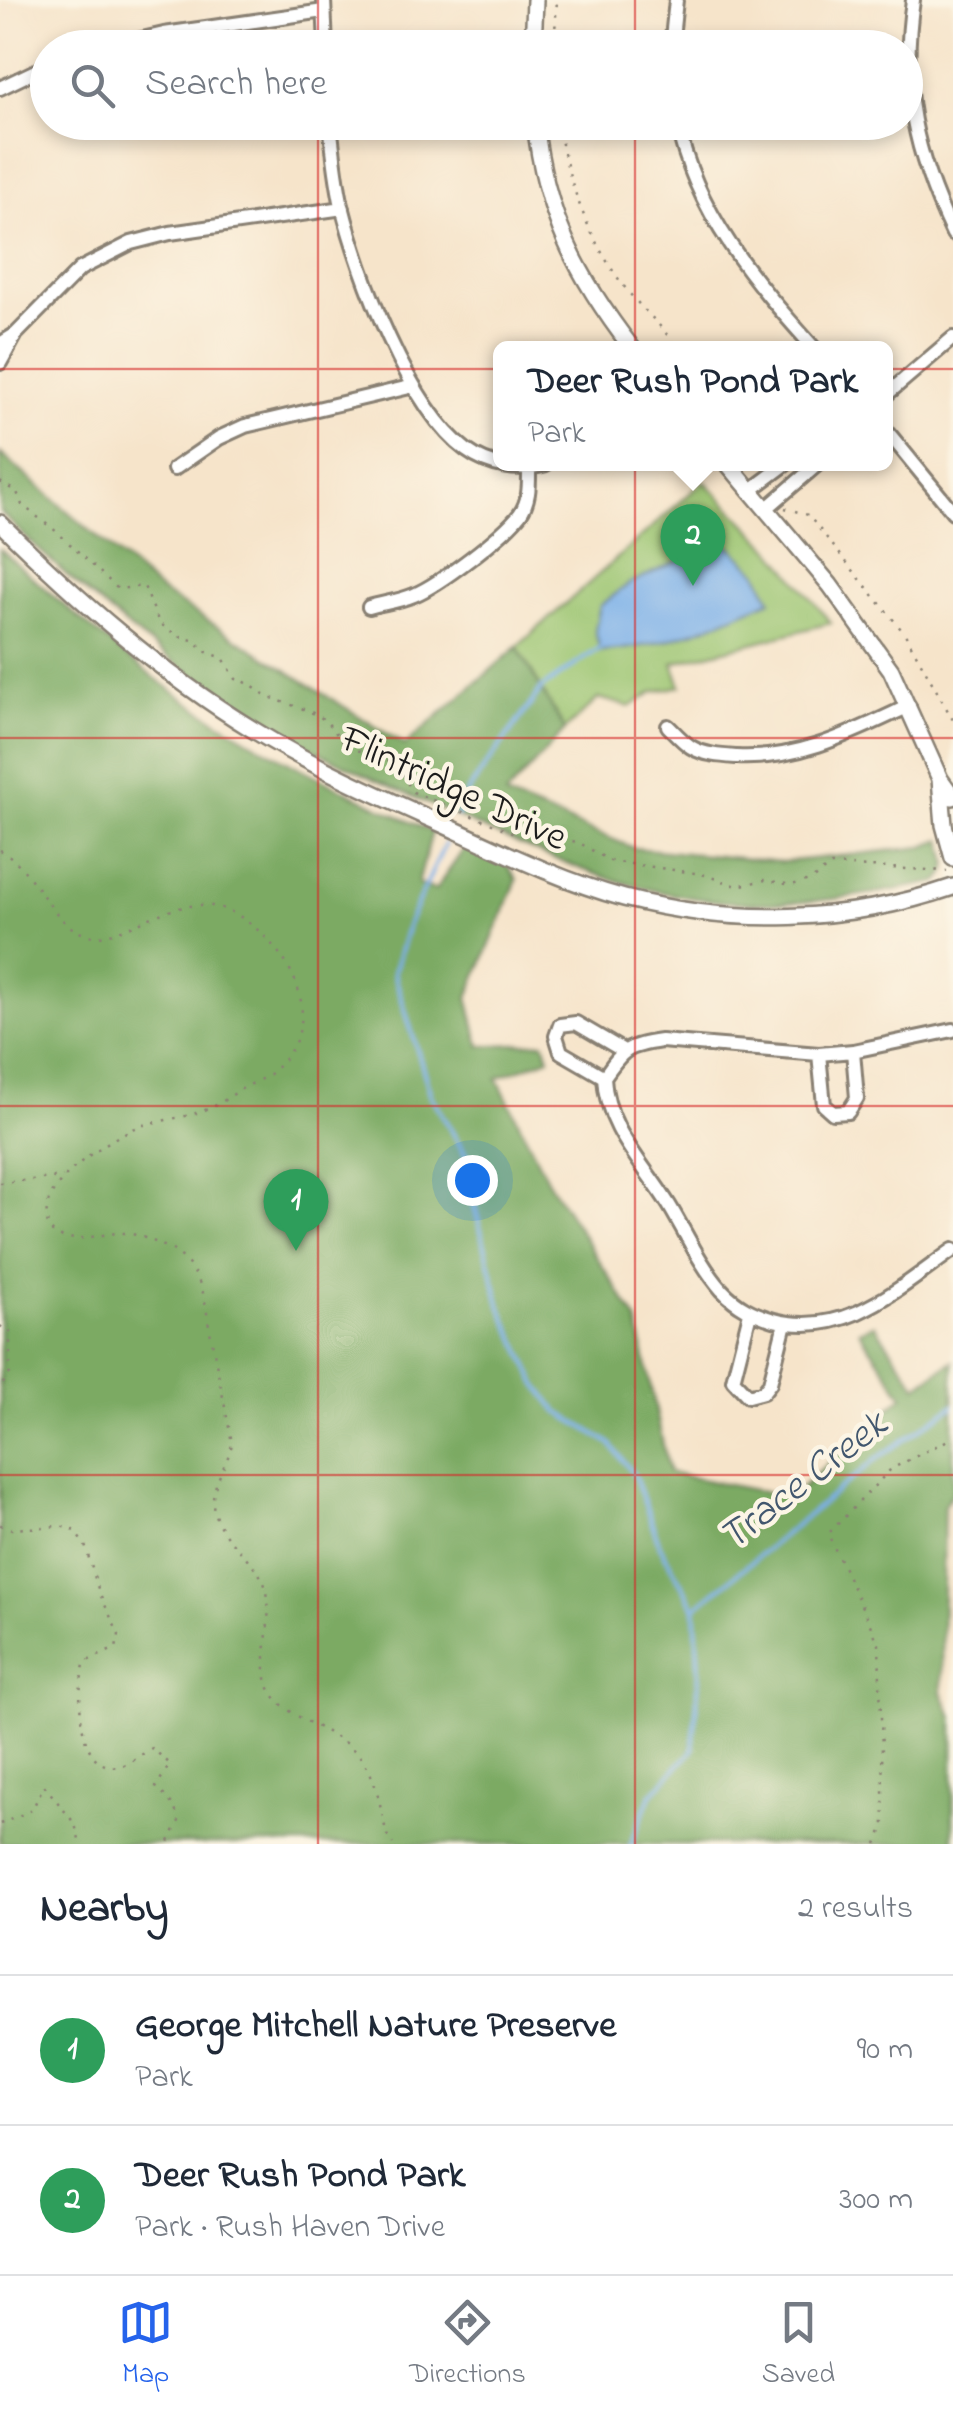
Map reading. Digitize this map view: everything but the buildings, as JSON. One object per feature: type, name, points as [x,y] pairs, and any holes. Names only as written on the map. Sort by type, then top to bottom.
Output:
[{"type":"street","points":[[533,30],[535,0]]},
{"type":"street","points":[[673,30],[676,0]]},
{"type":"street","points":[[910,30],[913,0]]},
{"type":"street","points":[[187,30],[324,6]]},
{"type":"street","points":[[0,88],[30,74]]},
{"type":"street","points":[[333,140],[343,208],[366,278],[414,386],[466,450],[493,462]]},
{"type":"street","points":[[539,140],[551,202],[572,258],[594,297],[627,341]]},
{"type":"street","points":[[683,140],[692,175],[725,238],[744,268],[808,341]]},
{"type":"street","points":[[918,140],[923,164],[953,234]]},
{"type":"street","points":[[0,344],[16,334],[80,268],[131,242],[343,208]]},
{"type":"street","points":[[0,362],[16,334]]},
{"type":"street","points":[[893,390],[953,338]]},
{"type":"street","points":[[174,469],[245,426],[414,386]]},
{"type":"street","points":[[893,439],[953,512]]},
{"type":"street","points":[[369,607],[414,595],[482,548],[520,513],[529,493],[529,471]]},
{"type":"street","points":[[734,471],[751,490],[772,504],[891,670],[940,779],[953,796]]},
{"type":"street","points":[[751,490],[777,471]]},
{"type":"street","points":[[772,504],[810,471]]},
{"type":"street","name":"Flintridge Drive","points":[[0,523],[121,633],[214,705],[254,730],[362,788],[588,886],[695,912],[803,916],[881,908],[953,888]]},
{"type":"street","points":[[668,726],[693,749],[719,756],[774,756],[825,744],[908,706]]},
{"type":"street","points":[[940,779],[944,825],[953,858]]},
{"type":"street","points":[[604,1077],[561,1052],[556,1036],[560,1025],[576,1023],[622,1050]]},
{"type":"street","points":[[953,1030],[853,1051],[818,1054],[661,1041],[622,1050],[604,1077],[605,1102],[621,1136],[722,1290],[750,1314],[785,1323],[824,1324],[847,1319],[868,1309],[953,1250]]},
{"type":"street","points":[[818,1054],[824,1106],[834,1113],[848,1112],[857,1098],[853,1051]]},
{"type":"street","points":[[750,1314],[733,1380],[748,1396],[763,1392],[770,1383],[785,1323]]},
{"type":"path","points":[[555,30],[557,0]]},
{"type":"path","points":[[561,140],[567,173],[596,240],[626,289],[672,341]]},
{"type":"path","points":[[0,482],[18,492],[22,505],[118,589],[144,586],[159,623],[178,636],[196,641],[204,651],[224,658],[236,679],[324,720],[350,750],[376,752],[397,766],[412,792],[535,838],[578,842],[610,861],[702,874],[737,886],[765,880],[792,885],[813,879],[831,865],[884,870],[953,869]]},
{"type":"path","points":[[772,504],[808,515],[905,634],[953,720]]},
{"type":"path","points":[[0,850],[23,867],[47,902],[84,934],[106,936],[177,906],[216,906],[254,927],[274,946],[301,993],[304,1009],[299,1031],[272,1071],[208,1109],[138,1126],[107,1143],[65,1177],[46,1203],[46,1217],[53,1231],[64,1238],[83,1240],[121,1232],[173,1251],[186,1261],[201,1288],[232,1443],[230,1459],[212,1497],[215,1515],[264,1583],[266,1684],[275,1698],[306,1722],[346,1744],[364,1762],[393,1844]]},
{"type":"path","points":[[0,1184],[65,1177]]},
{"type":"path","points":[[0,1326],[10,1332],[10,1373],[0,1388]]},
{"type":"path","points":[[877,1844],[884,1826],[878,1644],[828,1534],[892,1468],[950,1440]]},
{"type":"path","points":[[0,1525],[12,1529],[60,1526],[73,1530],[85,1546],[98,1592],[119,1635],[116,1648],[86,1662],[81,1675],[79,1710],[84,1740],[105,1764],[122,1766],[152,1748],[170,1764],[156,1787],[174,1806],[179,1820],[168,1844]]},
{"type":"path","points":[[0,1824],[32,1810],[44,1785],[75,1824],[80,1844]]},
{"type":"green space","points":[[0,453],[159,590],[405,745],[517,647],[565,730],[505,796],[634,848],[782,862],[923,847],[942,840],[948,863],[946,872],[938,882],[860,896],[807,902],[728,902],[624,883],[495,834],[290,737],[160,652],[62,571],[0,512]]},
{"type":"green space","points":[[704,481],[772,550],[831,623],[673,663],[681,686],[653,692],[630,707],[599,698],[565,730],[517,647]]},
{"type":"green space","points":[[0,549],[120,651],[196,707],[282,759],[432,832],[418,884],[435,890],[466,846],[506,863],[517,880],[468,997],[480,1046],[544,1042],[549,1058],[497,1078],[548,1181],[637,1320],[669,1473],[791,1497],[903,1396],[859,1331],[874,1324],[917,1386],[953,1361],[953,1492],[944,1505],[942,1692],[953,1718],[953,1844],[0,1844]]},
{"type":"water","points":[[730,546],[757,572],[771,600],[666,640],[600,651],[595,630],[600,606],[630,583],[708,547]]},
{"type":"waterway","points":[[458,816],[468,791],[543,687],[603,646]]},
{"type":"waterway","points":[[445,844],[408,924],[394,973],[431,1096],[471,1164],[475,1208],[501,1308],[537,1385],[558,1412],[610,1443],[635,1477],[660,1546],[695,1608],[699,1675],[693,1750],[651,1795],[631,1844]]},
{"type":"waterway","name":"Trace Creek","points":[[695,1608],[875,1460],[953,1406]]},
{"type":"place","name":"Deer Rush Pond Park","points":[[693,586]]},
{"type":"place","name":"George Mitchell Nature Preserve","points":[[296,1251]]}]
